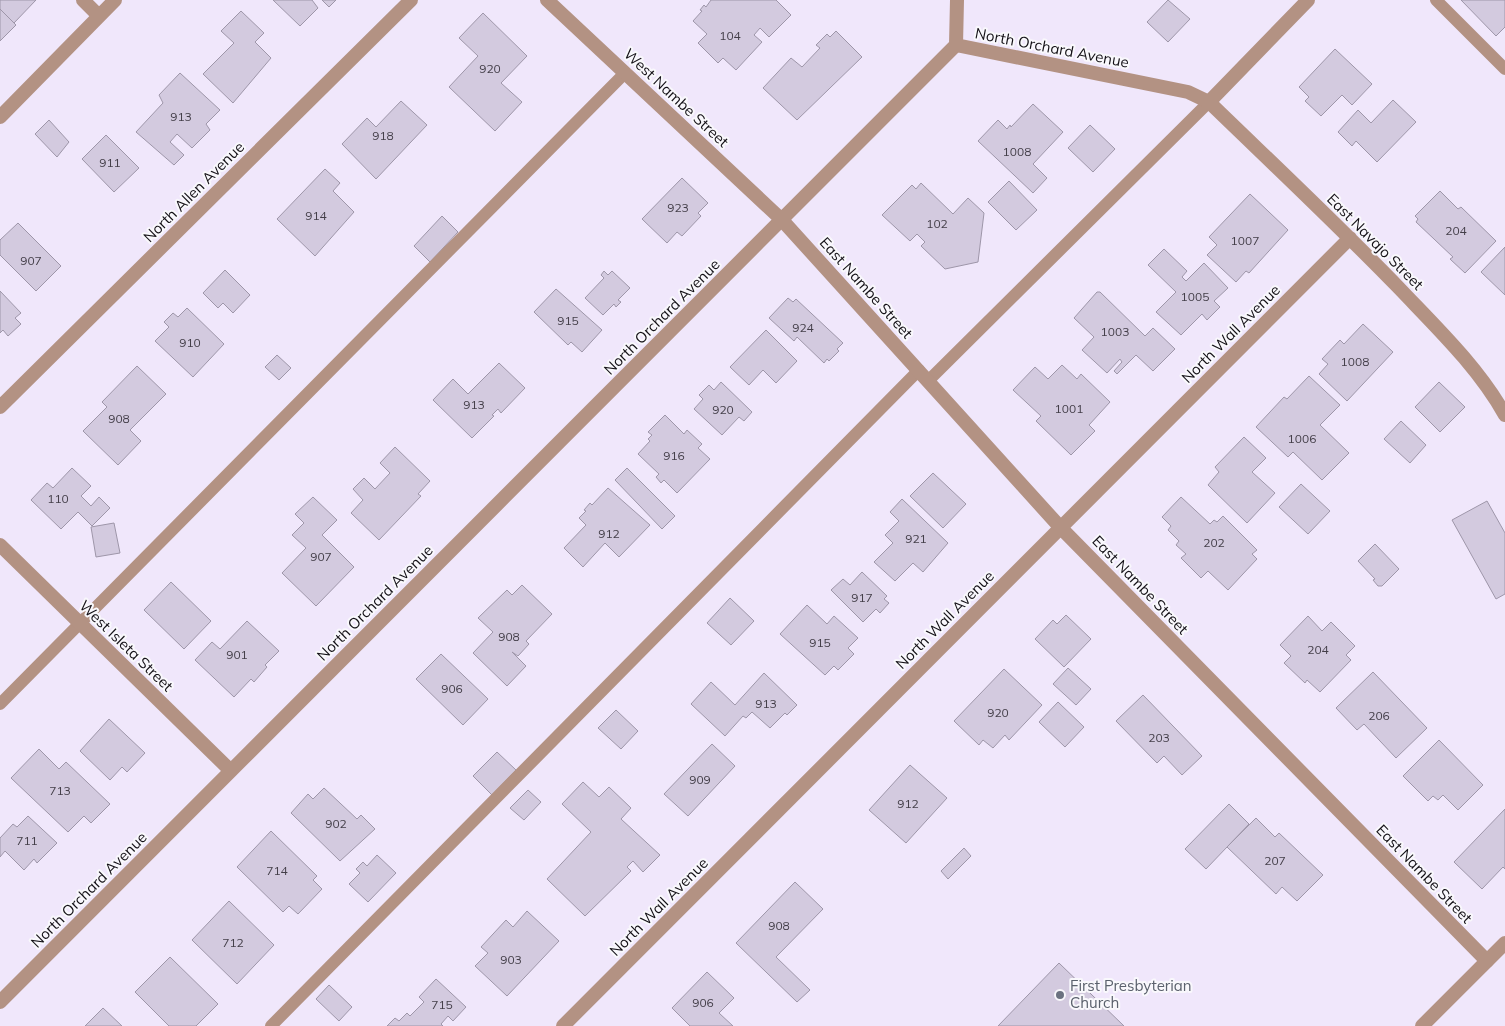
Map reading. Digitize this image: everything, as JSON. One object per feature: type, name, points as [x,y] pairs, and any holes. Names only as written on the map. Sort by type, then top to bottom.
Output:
[{"type":"street","points":[[83,0],[99,16]]},
{"type":"street","points":[[0,117],[115,0]]},
{"type":"street","name":"North Allen Avenue","points":[[0,407],[411,0]]},
{"type":"street","name":"West Nambe Street","points":[[547,0],[782,220]]},
{"type":"street","points":[[956,45],[957,0]]},
{"type":"street","points":[[1209,102],[1308,0]]},
{"type":"street","name":"North Orchard Avenue","points":[[0,1002],[956,45],[1188,92],[1209,102]]},
{"type":"street","name":"East Navajo Street","points":[[1209,102],[1350,238],[1449,339],[1490,389],[1505,416]]},
{"type":"street","name":"East Nambe Street","points":[[782,220],[1060,527],[1487,962]]},
{"type":"street","name":"North Wall Avenue","points":[[563,1026],[1350,238]]},
{"type":"street","name":"West Isleta Street","points":[[0,545],[230,770]]},
{"type":"street","points":[[1422,1026],[1505,943]]},
{"type":"lane","points":[[1436,0],[1505,69]]},
{"type":"lane","points":[[0,704],[625,73]]},
{"type":"lane","points":[[928,381],[987,320],[1209,102]]},
{"type":"lane","points":[[271,1026],[919,370]]},
{"type":"building","points":[[0,0],[36,0],[14,23],[0,9]]},
{"type":"building","points":[[273,0],[312,0],[318,8],[300,26]]},
{"type":"building","points":[[322,0],[336,0],[329,7]]},
{"type":"building","points":[[711,0],[776,0],[791,15],[769,37],[760,28],[754,35],[762,42],[736,70],[723,58],[718,63],[698,43],[707,34],[693,21],[702,11],[700,10],[704,5],[706,7]]},
{"type":"building","points":[[1168,0],[1190,19],[1168,42],[1147,22]]},
{"type":"building","points":[[1461,0],[1505,0],[1505,27],[1496,36]]},
{"type":"building","points":[[0,9],[16,25],[0,41]]},
{"type":"building","points":[[241,11],[264,33],[255,42],[271,58],[233,103],[203,74],[234,43],[221,31]]},
{"type":"building","points":[[483,13],[527,56],[501,83],[522,102],[495,131],[449,87],[478,56],[459,38]]},
{"type":"building","points":[[836,31],[862,57],[797,120],[763,88],[791,58],[802,67],[820,48],[816,45],[827,34],[830,37]]},
{"type":"building","points":[[1335,49],[1372,84],[1352,105],[1342,95],[1321,116],[1305,101],[1309,97],[1299,87]]},
{"type":"building","points":[[180,73],[220,110],[206,124],[210,130],[192,148],[177,134],[170,142],[184,155],[174,165],[136,132],[163,103],[159,95]]},
{"type":"building","points":[[1393,100],[1416,122],[1377,162],[1356,141],[1352,146],[1338,132],[1358,110],[1371,123]]},
{"type":"building","points":[[401,101],[427,125],[376,179],[342,144],[367,118],[376,127]]},
{"type":"building","points":[[1033,104],[1063,132],[1033,164],[1047,178],[1033,193],[978,141],[998,120],[1007,129],[1010,125],[1011,127]]},
{"type":"building","points":[[49,120],[69,142],[57,157],[35,134]]},
{"type":"building","points":[[1090,125],[1115,149],[1093,172],[1068,148]]},
{"type":"building","points":[[106,135],[139,168],[114,192],[82,159]]},
{"type":"building","points":[[325,169],[340,183],[333,191],[354,212],[315,256],[277,219]]},
{"type":"building","points":[[682,178],[708,203],[698,213],[701,216],[682,236],[677,232],[667,243],[642,219]]},
{"type":"building","points":[[1009,181],[1037,210],[1016,230],[988,202]]},
{"type":"building","points":[[921,183],[953,214],[968,198],[984,213],[978,262],[945,269],[921,246],[925,242],[917,234],[910,241],[882,215],[912,185],[916,189]]},
{"type":"building","points":[[1440,191],[1458,209],[1461,207],[1496,241],[1465,273],[1450,259],[1453,257],[1416,222],[1418,219],[1415,216]]},
{"type":"building","points":[[1250,194],[1288,230],[1249,273],[1246,271],[1236,282],[1207,255],[1217,245],[1209,237]]},
{"type":"building","points":[[442,216],[458,232],[430,262],[414,246]]},
{"type":"building","points":[[18,223],[61,266],[36,291],[0,255],[0,240]]},
{"type":"building","points":[[1505,247],[1505,295],[1481,272]]},
{"type":"building","points":[[1164,249],[1187,271],[1182,277],[1186,281],[1204,263],[1228,288],[1214,301],[1220,307],[1207,320],[1202,314],[1181,335],[1156,312],[1176,292],[1148,265]]},
{"type":"building","points":[[225,270],[250,295],[233,313],[223,303],[218,308],[203,293]]},
{"type":"building","points":[[604,271],[608,275],[612,271],[630,288],[618,300],[621,302],[616,307],[614,304],[603,315],[585,298],[604,278],[601,275]]},
{"type":"building","points":[[556,289],[602,330],[582,352],[571,342],[568,345],[534,312]]},
{"type":"building","points":[[0,291],[21,313],[15,318],[21,324],[8,336],[3,330],[0,333]]},
{"type":"building","points":[[1097,292],[1100,292],[1145,336],[1153,328],[1175,349],[1153,371],[1136,355],[1117,374],[1114,371],[1122,362],[1120,359],[1107,373],[1082,350],[1094,337],[1074,318]]},
{"type":"building","points":[[788,298],[793,302],[796,299],[843,343],[837,349],[839,351],[829,361],[827,359],[824,363],[797,337],[794,341],[769,318]]},
{"type":"building","points":[[187,308],[224,344],[193,377],[155,341],[169,327],[164,322],[173,313],[178,317]]},
{"type":"building","points":[[1363,324],[1393,352],[1347,401],[1319,374],[1328,364],[1322,359],[1340,340],[1344,344]]},
{"type":"building","points":[[766,330],[797,361],[776,383],[763,370],[749,385],[730,367]]},
{"type":"building","points":[[277,355],[291,368],[279,380],[265,367]]},
{"type":"building","points":[[499,363],[525,388],[501,413],[498,409],[492,415],[494,416],[472,438],[433,400],[453,379],[468,394]]},
{"type":"building","points":[[1062,365],[1077,379],[1081,374],[1110,402],[1089,425],[1095,431],[1071,455],[1036,421],[1041,416],[1013,390],[1035,367],[1048,379]]},
{"type":"building","points":[[137,366],[166,394],[130,430],[141,441],[118,465],[83,431],[107,407],[102,402]]},
{"type":"building","points":[[1309,376],[1340,405],[1320,425],[1349,453],[1322,480],[1293,452],[1288,457],[1256,427],[1284,397],[1287,399]]},
{"type":"building","points":[[721,382],[752,412],[744,421],[739,417],[722,435],[694,409],[703,399],[699,395],[709,385],[714,390]]},
{"type":"building","points":[[1439,382],[1465,407],[1440,432],[1415,407]]},
{"type":"building","points":[[665,415],[684,434],[687,430],[702,444],[698,448],[710,459],[677,493],[664,480],[661,483],[656,477],[659,474],[638,454],[650,441],[648,439],[652,435],[648,432]]},
{"type":"building","points":[[1401,421],[1426,445],[1410,463],[1384,439]]},
{"type":"building","points":[[1244,437],[1266,458],[1252,472],[1275,493],[1247,523],[1208,485],[1219,472],[1215,467]]},
{"type":"building","points":[[395,447],[430,481],[418,494],[421,496],[379,540],[351,513],[363,500],[353,489],[364,478],[375,489],[390,473],[380,463]]},
{"type":"building","points":[[72,468],[91,486],[81,496],[91,506],[99,497],[110,508],[92,526],[78,512],[61,529],[31,500],[47,483],[53,488]]},
{"type":"building","points":[[627,468],[675,516],[662,529],[615,480]]},
{"type":"building","points":[[933,473],[966,504],[943,528],[910,496]]},
{"type":"building","points":[[1301,484],[1330,511],[1308,534],[1279,507]]},
{"type":"building","points":[[608,488],[650,525],[619,557],[605,543],[583,567],[564,548],[586,525],[579,518],[586,511],[584,510],[590,503],[592,505]]},
{"type":"building","points":[[313,497],[337,520],[322,535],[354,567],[316,606],[282,573],[306,548],[292,535],[304,523],[295,514]]},
{"type":"building","points":[[1181,497],[1210,524],[1214,520],[1217,522],[1223,516],[1257,550],[1252,554],[1257,559],[1228,590],[1208,571],[1201,578],[1181,558],[1186,554],[1176,545],[1179,541],[1168,530],[1171,526],[1162,517]]},
{"type":"building","points":[[902,499],[948,543],[923,572],[913,563],[895,581],[874,562],[893,543],[885,535],[899,521],[890,512]]},
{"type":"building","points":[[1487,501],[1505,533],[1505,594],[1496,599],[1452,520]]},
{"type":"building","points":[[114,523],[120,553],[96,557],[91,527]]},
{"type":"building","points":[[1375,544],[1399,569],[1382,586],[1378,586],[1373,580],[1375,579],[1358,561]]},
{"type":"building","points":[[862,572],[887,596],[884,599],[889,603],[880,613],[876,609],[863,622],[831,590],[843,579],[850,585]]},
{"type":"building","points":[[171,582],[211,621],[184,649],[144,610]]},
{"type":"building","points":[[522,585],[552,614],[526,641],[529,644],[518,656],[512,652],[526,666],[507,686],[473,653],[493,632],[478,618],[507,590],[512,595]]},
{"type":"building","points":[[730,598],[754,621],[731,645],[707,623]]},
{"type":"building","points":[[807,605],[827,624],[834,616],[858,638],[848,648],[854,654],[838,670],[834,666],[825,675],[780,634]]},
{"type":"building","points":[[1066,615],[1091,639],[1064,667],[1035,639],[1053,620],[1057,624]]},
{"type":"building","points":[[1308,616],[1322,631],[1331,622],[1355,646],[1346,655],[1351,660],[1320,692],[1307,680],[1305,683],[1284,663],[1291,656],[1280,645]]},
{"type":"building","points":[[247,621],[279,651],[265,665],[267,667],[254,682],[251,679],[234,697],[195,660],[212,642],[220,649]]},
{"type":"building","points":[[441,654],[488,699],[463,725],[416,679]]},
{"type":"building","points":[[1068,668],[1091,689],[1076,705],[1053,684]]},
{"type":"building","points":[[1004,669],[1042,705],[1009,740],[1005,735],[993,748],[983,740],[979,745],[954,721]]},
{"type":"building","points":[[1373,672],[1427,728],[1396,758],[1364,724],[1357,730],[1336,708]]},
{"type":"building","points":[[764,673],[797,705],[787,715],[785,713],[770,728],[752,712],[746,718],[743,716],[725,736],[691,704],[711,682],[735,705]]},
{"type":"building","points":[[1143,695],[1202,756],[1182,775],[1164,756],[1157,763],[1116,721]]},
{"type":"building","points":[[1058,702],[1084,727],[1065,747],[1039,722]]},
{"type":"building","points":[[616,710],[638,731],[621,749],[598,728]]},
{"type":"building","points":[[109,719],[145,753],[127,772],[122,767],[110,780],[80,751]]},
{"type":"building","points":[[1439,740],[1483,785],[1458,810],[1443,795],[1438,800],[1433,796],[1428,801],[1403,776]]},
{"type":"building","points":[[712,744],[735,766],[688,816],[664,794]]},
{"type":"building","points":[[39,749],[59,769],[66,762],[110,804],[91,823],[84,816],[68,832],[11,778]]},
{"type":"building","points":[[497,752],[516,770],[492,795],[473,776]]},
{"type":"building","points":[[910,765],[947,798],[906,843],[869,810]]},
{"type":"building","points":[[583,782],[599,797],[609,787],[631,808],[621,819],[660,855],[643,872],[633,861],[627,867],[631,871],[585,916],[547,879],[591,832],[562,804]]},
{"type":"building","points":[[324,788],[357,819],[361,815],[375,829],[340,861],[291,813],[308,794],[313,799]]},
{"type":"building","points":[[528,790],[541,802],[524,820],[510,808]]},
{"type":"building","points":[[1229,804],[1249,824],[1206,869],[1185,849]]},
{"type":"building","points":[[1505,809],[1505,869],[1503,867],[1482,889],[1454,862]]},
{"type":"building","points":[[28,816],[57,843],[37,863],[34,859],[24,870],[5,851],[0,857],[0,838],[13,824],[17,827]]},
{"type":"building","points":[[1256,818],[1275,837],[1279,833],[1323,875],[1297,901],[1282,887],[1276,894],[1227,847]]},
{"type":"building","points":[[271,831],[317,876],[313,880],[322,889],[298,914],[289,906],[283,912],[237,867]]},
{"type":"building","points":[[964,848],[971,856],[948,879],[941,871]]},
{"type":"building","points":[[377,855],[396,873],[368,902],[349,884],[360,873],[356,869],[363,862],[367,866]]},
{"type":"building","points":[[795,882],[823,909],[776,957],[810,990],[797,1002],[736,943]]},
{"type":"building","points":[[229,901],[274,945],[237,984],[192,940]]},
{"type":"building","points":[[527,911],[559,941],[507,996],[475,966],[488,953],[481,947],[506,920],[513,927]]},
{"type":"building","points":[[170,957],[218,1004],[196,1026],[169,1026],[135,992]]},
{"type":"building","name":"First Presbyterian Church","points":[[1059,963],[1124,1026],[998,1026]]},
{"type":"building","points":[[707,972],[734,998],[719,1013],[733,1026],[690,1026],[672,1008]]},
{"type":"building","points":[[436,979],[466,1007],[453,1021],[448,1016],[441,1024],[443,1026],[387,1026],[395,1018],[399,1021],[407,1013],[410,1016],[424,1002],[419,997]]},
{"type":"building","points":[[329,985],[352,1007],[339,1021],[316,999]]},
{"type":"building","points":[[103,1008],[122,1026],[85,1026]]},
{"type":"place","name":"First Presbyterian Church","points":[[1060,995]]}]
